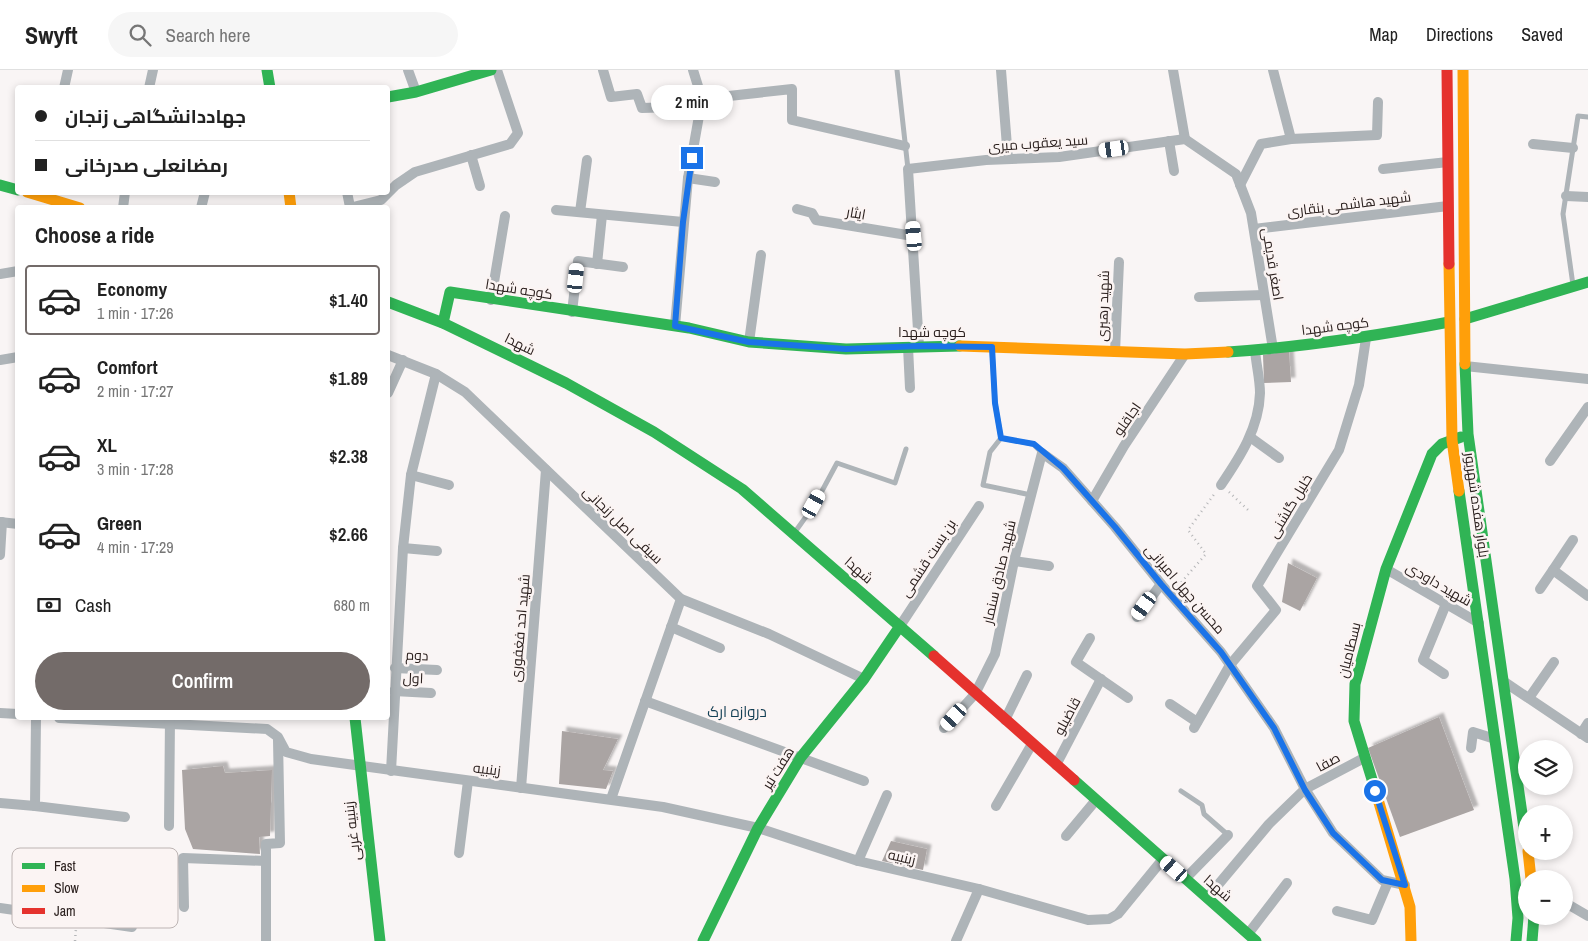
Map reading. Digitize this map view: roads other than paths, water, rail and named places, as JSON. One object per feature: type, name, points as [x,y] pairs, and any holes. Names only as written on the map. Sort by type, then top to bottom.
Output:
[{"type":"main road","points":[[267,70],[270,85]]},
{"type":"main road","points":[[390,97],[416,92],[491,70]]},
{"type":"main road","name":"بلوار هفده شهریور","points":[[1447,70],[1452,440],[1515,879],[1518,918],[1516,941]]},
{"type":"main road","name":"بلوار هفده شهریور","points":[[1463,70],[1465,366],[1468,434],[1521,805]]},
{"type":"main road","points":[[0,185],[15,189]]},
{"type":"main road","points":[[38,195],[70,205]]},
{"type":"main road","points":[[1465,319],[1588,282]]},
{"type":"main road","name":"کوچه شهدا","points":[[443,323],[450,292],[491,300],[675,326],[749,342],[846,349],[992,347],[1185,354],[1273,349],[1366,338],[1449,322]]},
{"type":"main road","name":"شهدا","points":[[390,303],[443,323],[566,383],[654,432],[742,489],[1252,937]]},
{"type":"main road","name":"بسطامیان","points":[[1411,941],[1410,907],[1405,885],[1354,721],[1355,684],[1386,569],[1432,454],[1442,444],[1468,434]]},
{"type":"main road","name":"هفت تیر","points":[[703,941],[758,828],[801,757],[864,679],[900,626]]},
{"type":"main road","name":"زینبیه غربی","points":[[355,720],[380,941]]},
{"type":"main road","points":[[1532,941],[1533,925]]},
{"type":"street","points":[[65,85],[68,70]]},
{"type":"street","points":[[150,85],[153,70]]},
{"type":"street","points":[[408,70],[416,92]]},
{"type":"street","points":[[390,191],[415,172],[510,144],[518,134],[497,70]]},
{"type":"street","points":[[602,70],[611,97],[637,94],[642,108],[674,107]]},
{"type":"street","points":[[675,326],[688,178],[702,99],[693,70]]},
{"type":"street","points":[[1001,70],[1008,159]]},
{"type":"street","points":[[1173,70],[1185,139],[1236,174],[1240,185]]},
{"type":"street","points":[[1273,70],[1291,139]]},
{"type":"street","points":[[702,99],[792,89],[792,120],[905,146]]},
{"type":"street","points":[[1240,185],[1261,144],[1291,139],[1377,134],[1378,102]]},
{"type":"street","name":"سید یعقوب میری","points":[[908,169],[1008,159],[1059,157],[1185,139]]},
{"type":"street","points":[[1169,141],[1174,171]]},
{"type":"street","points":[[1533,144],[1573,148]]},
{"type":"street","points":[[471,155],[480,186]]},
{"type":"street","points":[[580,212],[587,160]]},
{"type":"street","points":[[1383,169],[1448,162]]},
{"type":"street","points":[[908,169],[914,236],[914,347],[910,388]]},
{"type":"street","points":[[688,178],[715,182]]},
{"type":"street","name":"اصغر قدیمی","points":[[1240,185],[1251,213],[1273,349]]},
{"type":"street","points":[[358,205],[380,200],[386,195]]},
{"type":"street","points":[[1566,196],[1588,197]]},
{"type":"street","name":"شهید هاشمی بنقاری","points":[[1254,229],[1448,206]]},
{"type":"street","name":"ایثار","points":[[797,209],[812,213],[816,220],[914,236]]},
{"type":"street","points":[[556,210],[683,222]]},
{"type":"street","points":[[598,264],[602,215]]},
{"type":"street","points":[[491,300],[505,216]]},
{"type":"street","points":[[749,342],[761,255]]},
{"type":"street","points":[[572,312],[578,261],[623,267]]},
{"type":"street","name":"شهید رهبری","points":[[1116,352],[1119,262]]},
{"type":"street","points":[[0,274],[15,272]]},
{"type":"street","points":[[1200,297],[1264,295]]},
{"type":"street","name":"خلیل گلشنی","points":[[1230,665],[1276,610],[1257,586],[1339,450],[1359,385],[1366,338]]},
{"type":"street","points":[[1221,485],[1238,460],[1250,437],[1258,411],[1260,392],[1255,350]]},
{"type":"street","name":"اجاقلو","points":[[1092,501],[1124,446],[1185,354]]},
{"type":"street","name":"سیفی اصل زنجانی","points":[[390,356],[436,374],[465,392],[681,599],[769,634],[864,679]]},
{"type":"street","points":[[0,360],[15,357]]},
{"type":"street","points":[[390,389],[403,360]]},
{"type":"street","points":[[1465,366],[1588,379]]},
{"type":"street","points":[[391,771],[402,548],[411,475],[436,374]]},
{"type":"street","points":[[1550,461],[1584,421],[1588,407]]},
{"type":"street","points":[[1250,437],[1279,458]]},
{"type":"street","name":"محسن چهل امیرانی","points":[[1042,453],[1063,468],[1230,665],[1274,728],[1305,790],[1333,833],[1382,880],[1405,885]]},
{"type":"street","name":"شهید صادق سنمار","points":[[944,728],[975,694],[994,654],[1014,561],[1042,453]]},
{"type":"street","name":"شهید احد فغفوری","points":[[521,788],[546,470]]},
{"type":"street","points":[[411,475],[449,485]]},
{"type":"street","name":"بن بست قشمی","points":[[900,626],[979,506]]},
{"type":"street","points":[[0,555],[1,522],[15,524]]},
{"type":"street","points":[[1540,589],[1573,540]]},
{"type":"street","points":[[402,548],[437,551]]},
{"type":"street","points":[[1014,561],[1049,566]]},
{"type":"street","name":"شهید داودی","points":[[1386,569],[1479,623]]},
{"type":"street","points":[[1553,570],[1588,596]]},
{"type":"street","points":[[1136,617],[1161,584]]},
{"type":"street","points":[[611,799],[681,599]]},
{"type":"street","points":[[1444,674],[1422,660],[1446,604]]},
{"type":"street","points":[[672,627],[720,648]]},
{"type":"street","points":[[1090,638],[1076,662],[1128,698]]},
{"type":"street","points":[[1529,698],[1554,662]]},
{"type":"street","points":[[1170,704],[1196,725],[1230,665]]},
{"type":"street","name":"دوم","points":[[395,668],[437,670]]},
{"type":"street","points":[[1004,720],[1027,675]]},
{"type":"street","name":"قاضیلو","points":[[1056,765],[1101,679]]},
{"type":"street","points":[[1504,681],[1585,736],[1588,723]]},
{"type":"street","name":"اول","points":[[394,692],[430,693]]},
{"type":"street","points":[[645,701],[801,757],[864,782]]},
{"type":"street","points":[[0,713],[15,714]]},
{"type":"street","points":[[36,720],[36,806]]},
{"type":"street","points":[[169,826],[170,720],[267,729],[278,736],[280,843],[266,844],[266,941]]},
{"type":"street","points":[[267,720],[267,729]]},
{"type":"street","points":[[1470,748],[1473,732],[1495,739]]},
{"type":"street","name":"زینبیه","points":[[278,736],[286,752],[312,759],[663,807],[758,828],[858,861],[979,888],[1088,920],[1099,921],[1109,919],[1118,914],[1163,859]]},
{"type":"street","points":[[996,806],[1032,744]]},
{"type":"street","name":"صفا","points":[[1207,898],[1268,824],[1305,790],[1364,758]]},
{"type":"street","points":[[459,853],[468,781]]},
{"type":"street","points":[[858,861],[887,795]]},
{"type":"street","points":[[1066,836],[1096,800]]},
{"type":"street","points":[[0,803],[125,817]]},
{"type":"street","points":[[1185,879],[1228,835]]},
{"type":"street","points":[[184,907],[183,858],[266,861]]},
{"type":"street","points":[[1337,911],[1372,920],[1388,882]]},
{"type":"street","points":[[1252,937],[1286,883]]},
{"type":"street","points":[[956,941],[979,888]]},
{"type":"street","points":[[1573,907],[1588,916]]},
{"type":"lane","points":[[897,70],[908,169]]},
{"type":"lane","points":[[1573,285],[1563,214],[1578,116],[1588,117]]},
{"type":"lane","points":[[992,347],[995,403],[1001,438],[990,452],[984,484],[1031,496]]},
{"type":"lane","points":[[1001,438],[1034,444],[1042,453]]},
{"type":"lane","points":[[793,534],[814,504],[837,463],[895,483],[906,449]]},
{"type":"lane","points":[[1181,791],[1202,805],[1204,814],[1228,835]]},
{"type":"district","name":"دروازه ارک","points":[[737,711]]}]
